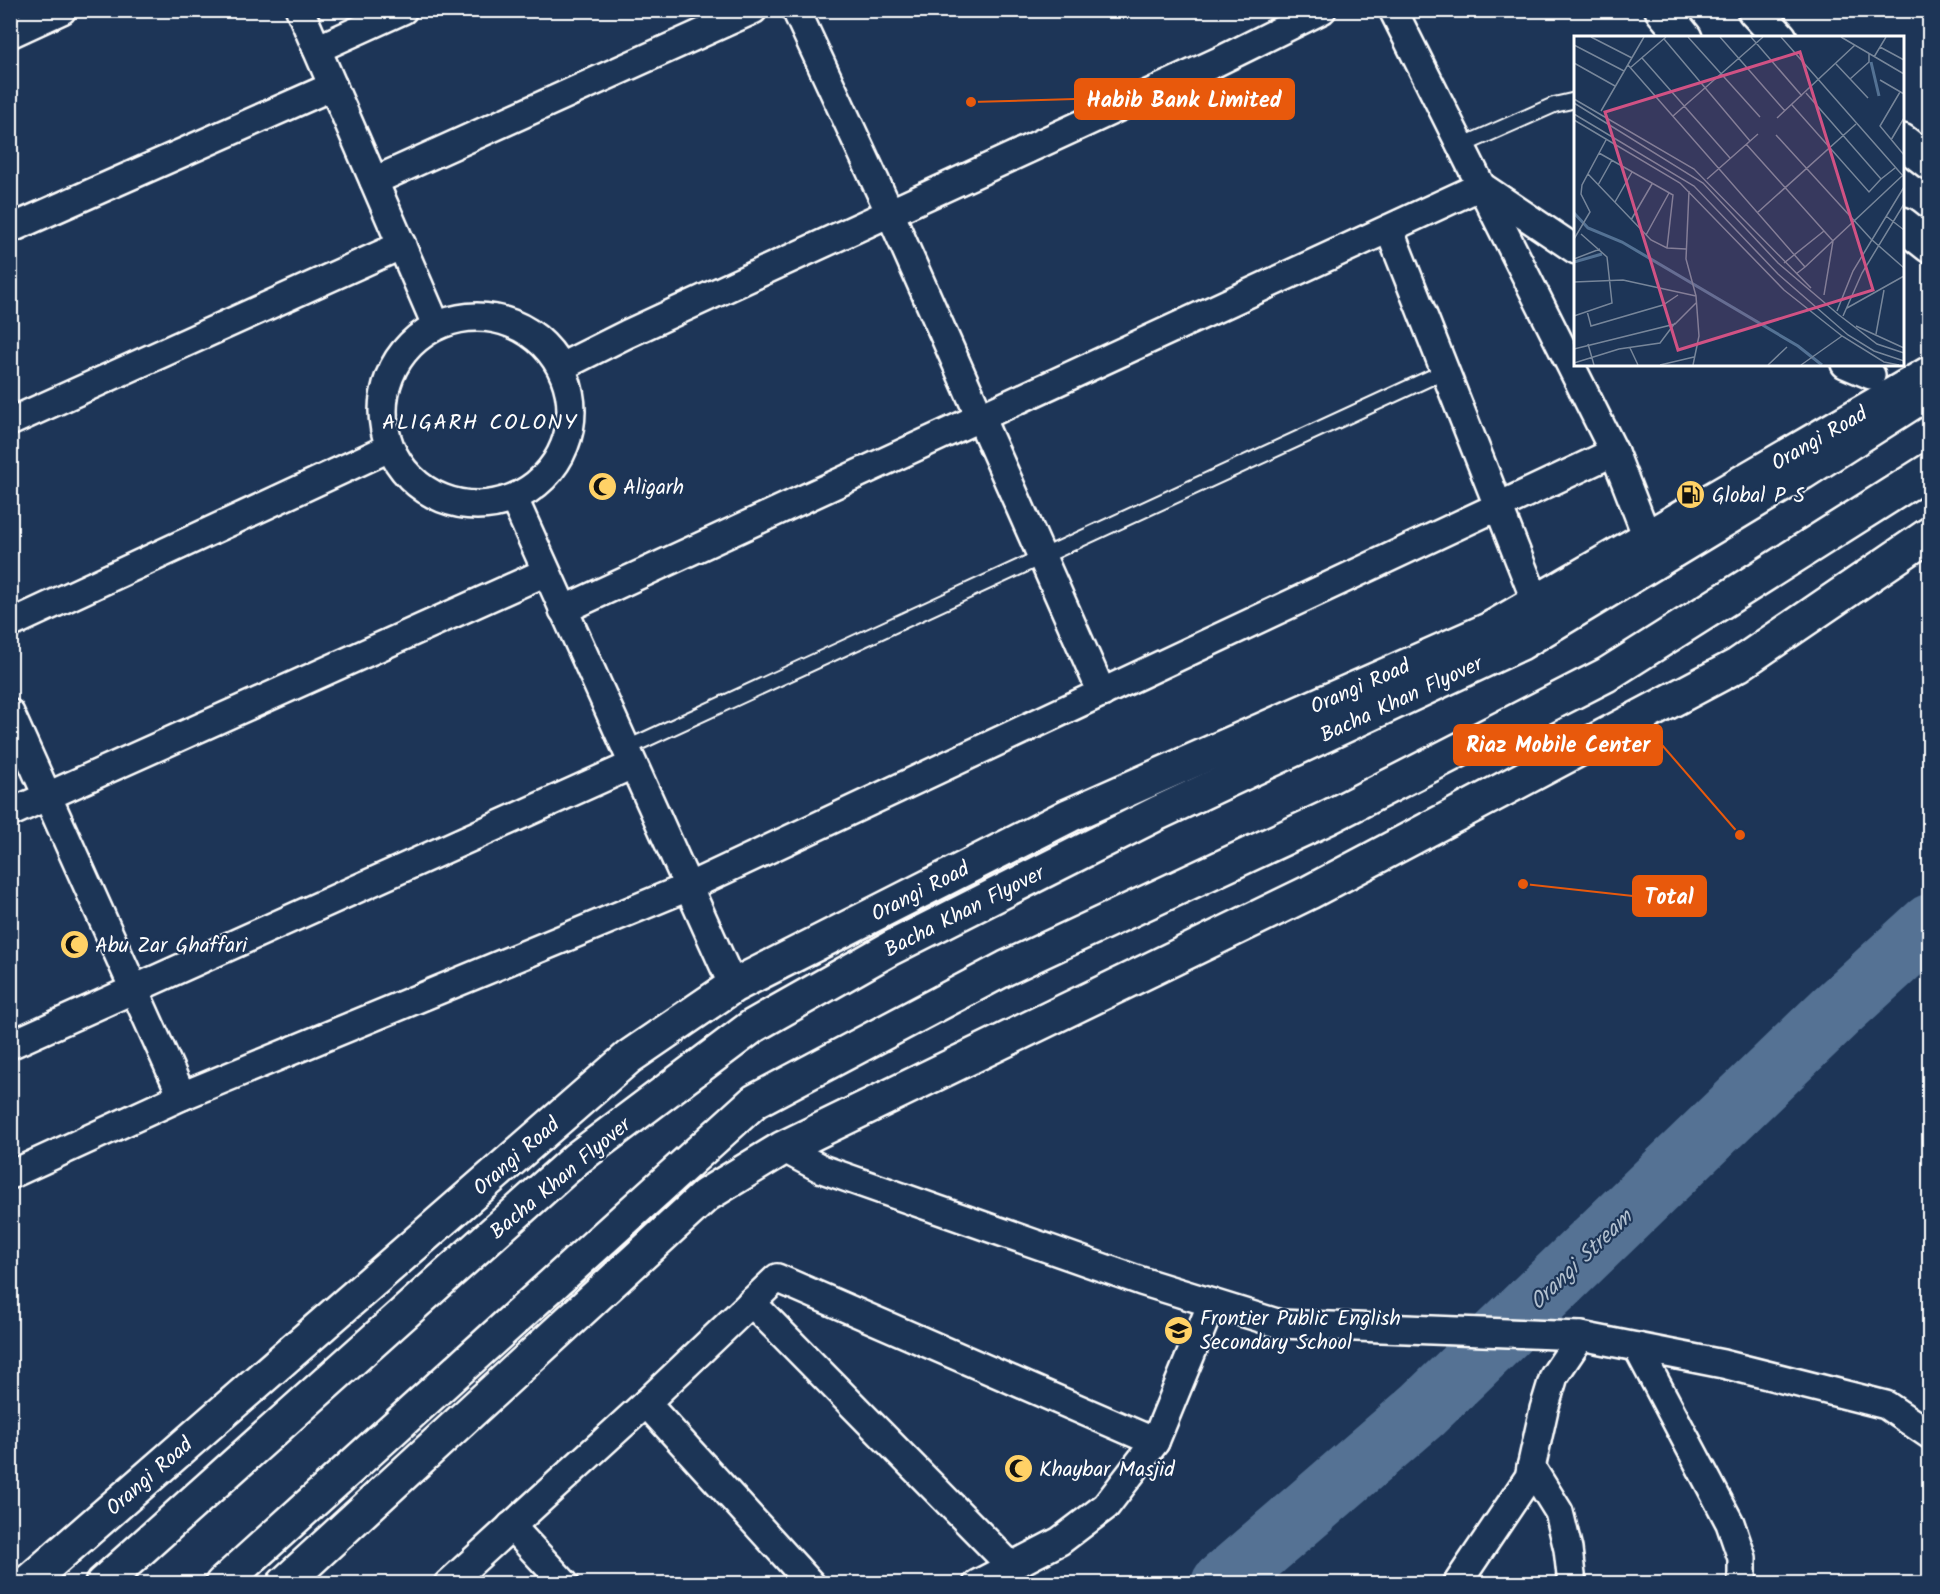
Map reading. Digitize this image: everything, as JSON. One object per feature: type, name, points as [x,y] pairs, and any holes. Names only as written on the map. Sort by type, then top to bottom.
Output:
[{"type":"street","points":[[10,34],[62,10]]},
{"type":"street","points":[[300,10],[436,325]]},
{"type":"street","points":[[317,49],[404,10]]},
{"type":"street","points":[[374,181],[753,10]]},
{"type":"street","points":[[796,10],[890,213],[1102,693]]},
{"type":"street","points":[[561,367],[1217,62],[1322,10]]},
{"type":"street","points":[[1393,10],[1614,452],[1647,537]]},
{"type":"street","points":[[1662,10],[1684,36]]},
{"type":"street","points":[[1754,10],[1778,36]]},
{"type":"street","points":[[10,229],[333,86]]},
{"type":"street","points":[[1904,143],[1929,163]]},
{"type":"street","points":[[563,610],[1481,186]]},
{"type":"street","points":[[1481,186],[1574,248]]},
{"type":"street","points":[[1904,226],[1929,246]]},
{"type":"street","points":[[1389,229],[1536,602]]},
{"type":"street","points":[[10,422],[402,245]]},
{"type":"street","points":[[464,317],[493,317],[521,327],[544,344],[561,367],[571,397],[570,428],[560,458],[541,482],[514,499],[485,507],[455,504],[427,493],[405,474],[389,448],[382,420],[384,391],[387,382],[395,364],[412,342],[436,325],[464,317]]},
{"type":"street","points":[[1850,366],[1871,375]]},
{"type":"street","name":"Orangi Road","points":[[26,1584],[629,1057],[733,987],[1070,815],[1490,629],[1929,373]]},
{"type":"street","name":"Bacha Khan Flyover","points":[[102,1584],[576,1160],[753,1026],[891,948],[1158,813],[1521,643],[1802,473],[1929,391]]},
{"type":"street","points":[[10,624],[389,448]]},
{"type":"street","points":[[10,1175],[182,1096],[688,887],[1614,452]]},
{"type":"street","points":[[222,1584],[755,1101],[1006,968],[1327,818],[1606,675],[1929,470]]},
{"type":"street","points":[[514,499],[733,987]]},
{"type":"street","points":[[284,1584],[706,1195],[783,1148],[1310,892],[1728,671],[1929,534]]},
{"type":"street","points":[[10,813],[546,572]]},
{"type":"street","points":[[10,714],[182,1096]]},
{"type":"street","points":[[10,1045],[629,757]]},
{"type":"street","points":[[783,1148],[822,1169],[1141,1281],[1280,1324],[1581,1336],[1723,1364],[1886,1405],[1929,1435]]},
{"type":"street","points":[[448,1584],[646,1403],[777,1278],[1155,1442]]},
{"type":"street","points":[[751,1302],[1011,1566]]},
{"type":"street","points":[[977,1584],[1060,1541],[1107,1506],[1155,1442],[1212,1303]]},
{"type":"street","points":[[1457,1584],[1529,1477],[1554,1376],[1581,1336]]},
{"type":"street","points":[[1637,1347],[1730,1524],[1742,1558],[1742,1584]]},
{"type":"street","points":[[646,1403],[811,1584]]},
{"type":"street","points":[[1531,1467],[1559,1512],[1568,1549],[1572,1584]]},
{"type":"street","points":[[511,1526],[566,1584]]},
{"type":"street","points":[[1739,1550],[1763,1584]]},
{"type":"lane","points":[[1461,146],[1554,105],[1574,100]]},
{"type":"lane","points":[[629,757],[1042,557],[1444,371]]},
{"type":"waterway","name":"Orangi Stream","points":[[1222,1584],[1423,1410],[1836,1011],[1930,925]]},
{"type":"place","name":"Habib Bank Limited","points":[[971,102]]},
{"type":"place","name":"Aligarh","points":[[602,487]]},
{"type":"place","name":"Global P S","points":[[1691,495]]},
{"type":"place","name":"Riaz Mobile Center","points":[[1740,835]]},
{"type":"place","name":"Total","points":[[1523,884]]},
{"type":"place","name":"Abu Zar Ghaffari","points":[[74,945]]},
{"type":"place","name":"Frontier Public English Secondary School","points":[[1179,1330]]},
{"type":"place","name":"Khaybar Masjid","points":[[1018,1469]]},
{"type":"district","name":"ALIGARH COLONY","points":[[480,421]]}]
